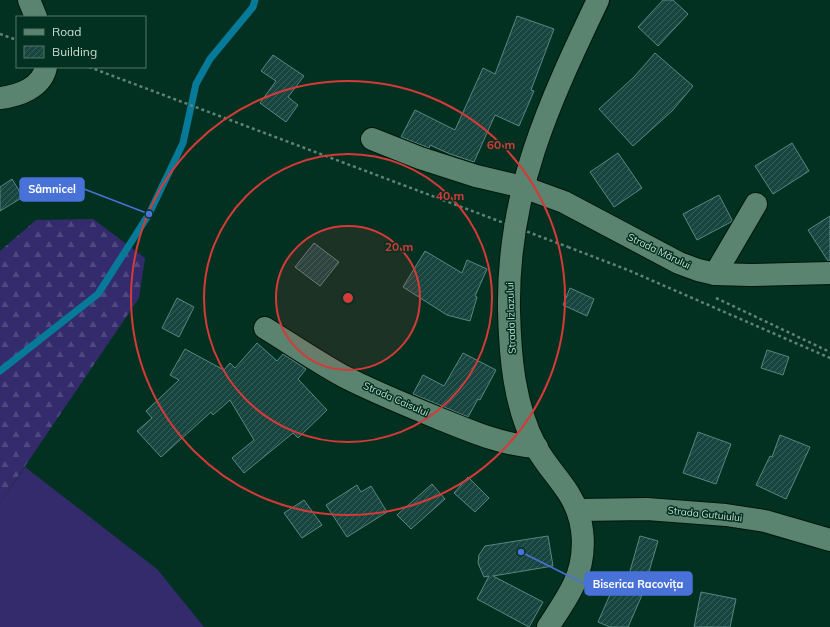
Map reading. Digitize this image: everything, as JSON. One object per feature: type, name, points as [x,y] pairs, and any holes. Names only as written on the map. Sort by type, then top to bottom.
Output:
[{"type":"street","points":[[28,0],[36,16]]},
{"type":"street","name":"Strada Izlazului","points":[[548,627],[574,584],[580,569],[583,548],[582,529],[578,510],[537,447],[525,422],[516,390],[509,319],[511,251],[516,217],[523,187],[541,127],[566,68],[598,0]]},
{"type":"street","points":[[0,98],[13,96],[36,85],[45,73],[46,68]]},
{"type":"street","name":"Strada Mărului","points":[[372,139],[420,158],[476,176],[523,187],[564,202],[679,263],[706,272],[751,275],[830,274]]},
{"type":"street","points":[[706,272],[756,204]]},
{"type":"street","name":"Strada Caisului","points":[[265,328],[343,376],[403,403],[459,427],[495,439],[517,446],[537,447]]},
{"type":"street","name":"Strada Gutuiului","points":[[578,510],[647,509],[726,515],[765,521],[830,540]]},
{"type":"path","points":[[0,34],[16,40]]},
{"type":"path","points":[[92,68],[628,270],[830,358]]},
{"type":"path","points":[[706,272],[703,286],[715,298],[830,352]]},
{"type":"green space","points":[[93,219],[145,258],[139,298],[0,503],[0,251],[36,220]]},
{"type":"green space","points":[[25,467],[157,569],[204,627],[0,627],[0,503]]},
{"type":"building","points":[[663,0],[673,0],[688,14],[658,46],[638,27]]},
{"type":"building","points":[[517,16],[554,29],[531,90],[534,91],[519,126],[495,115],[474,162],[430,145],[429,148],[401,137],[415,110],[455,130],[483,68],[495,74]]},
{"type":"building","points":[[655,53],[693,86],[672,111],[633,146],[599,109],[634,77]]},
{"type":"building","points":[[273,55],[304,76],[288,97],[298,105],[286,122],[260,103],[276,81],[261,71]]},
{"type":"building","points":[[792,143],[809,171],[773,194],[755,166]]},
{"type":"building","points":[[618,153],[642,188],[614,207],[590,172]]},
{"type":"building","points":[[12,179],[23,197],[0,211],[0,187]]},
{"type":"building","points":[[719,195],[732,220],[731,222],[697,240],[683,214]]},
{"type":"building","points":[[830,216],[830,261],[828,261],[808,230]]},
{"type":"building","points":[[314,243],[339,262],[320,286],[295,267]]},
{"type":"building","points":[[425,251],[462,273],[467,260],[487,269],[475,296],[477,297],[470,321],[447,315],[403,287]]},
{"type":"building","points":[[570,288],[594,299],[587,316],[563,305]]},
{"type":"building","points":[[177,298],[194,307],[179,337],[162,328]]},
{"type":"building","points":[[257,343],[277,361],[283,354],[306,369],[298,379],[327,410],[298,438],[293,433],[244,473],[232,458],[254,440],[230,400],[213,415],[211,412],[161,457],[137,431],[152,418],[146,411],[179,380],[170,375],[185,349],[224,370],[230,363],[235,368]]},
{"type":"building","points":[[767,350],[789,357],[783,375],[761,368]]},
{"type":"building","points":[[463,353],[496,370],[480,400],[478,399],[468,417],[413,394],[423,375],[444,386]]},
{"type":"building","points":[[698,432],[731,444],[716,484],[683,473]]},
{"type":"building","points":[[780,435],[810,447],[786,499],[756,485],[770,456],[772,457]]},
{"type":"building","points":[[468,477],[489,498],[475,512],[454,493]]},
{"type":"building","points":[[432,484],[445,499],[411,529],[397,515]]},
{"type":"building","points":[[357,485],[361,492],[371,486],[387,512],[347,537],[326,505]]},
{"type":"building","points":[[304,500],[322,525],[302,538],[284,513]]},
{"type":"building","points":[[548,536],[553,566],[493,576],[543,602],[529,627],[477,599],[489,576],[484,577],[478,563],[479,555],[485,546]]},
{"type":"building","points":[[640,536],[658,541],[645,585],[646,586],[628,627],[610,627],[598,622],[619,574],[628,578]]},
{"type":"building","points":[[701,592],[736,599],[730,627],[694,627]]},
{"type":"waterway","points":[[0,371],[98,294],[149,214],[183,143],[196,84],[210,59],[253,7],[255,0]]},
{"type":"place","name":"Sâmnicel","points":[[149,214]]},
{"type":"place","name":"Biserica Racovița","points":[[521,552]]}]
